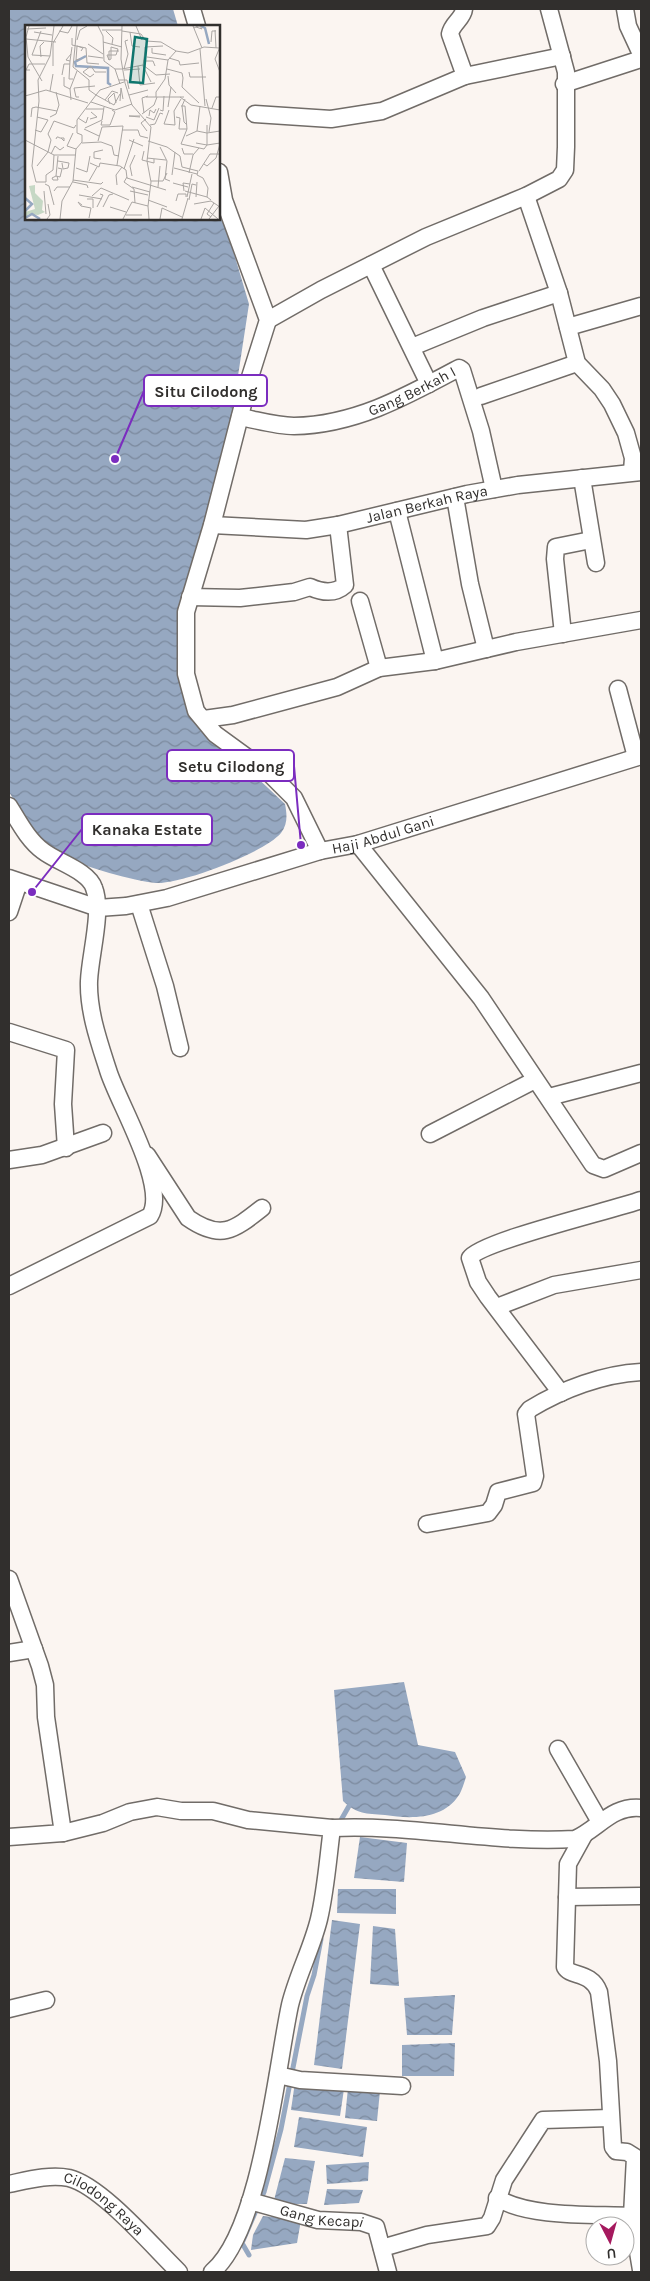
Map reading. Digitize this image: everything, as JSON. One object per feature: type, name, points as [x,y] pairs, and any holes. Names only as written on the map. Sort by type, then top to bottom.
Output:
[{"type":"street","points":[[192,9],[196,25]]},
{"type":"street","points":[[464,9],[462,18],[452,28],[450,34],[465,76]]},
{"type":"street","points":[[268,320],[321,290],[426,237],[526,196],[559,179],[565,170],[564,84],[566,72],[549,9]]},
{"type":"street","points":[[624,9],[628,26],[641,54]]},
{"type":"street","points":[[255,114],[331,119],[369,114],[382,111],[465,76],[562,56]]},
{"type":"street","points":[[564,84],[641,59]]},
{"type":"street","points":[[220,178],[224,200],[268,320],[212,525],[186,612],[186,674],[196,711],[216,734],[270,774],[294,798],[320,851]]},
{"type":"street","points":[[526,196],[558,293],[576,362],[602,389],[612,404],[628,441],[637,472]]},
{"type":"street","points":[[371,266],[429,384]]},
{"type":"street","points":[[417,345],[483,318],[558,293]]},
{"type":"street","points":[[568,327],[641,306]]},
{"type":"street","points":[[481,396],[576,362]]},
{"type":"street","name":"Gang Berkah I","points":[[240,417],[292,426],[342,421],[382,407],[459,368],[462,370],[481,431],[494,489]]},
{"type":"street","name":"Jalan Berkah Raya","points":[[212,525],[306,530],[338,525],[494,489],[637,472]]},
{"type":"street","points":[[582,478],[596,563]]},
{"type":"street","points":[[455,497],[470,584],[486,649]]},
{"type":"street","points":[[397,511],[435,661]]},
{"type":"street","points":[[190,597],[240,598],[294,592],[310,587],[319,592],[340,589],[345,585],[338,525]]},
{"type":"street","points":[[563,634],[555,559],[556,547],[591,540]]},
{"type":"street","points":[[360,601],[380,668]]},
{"type":"street","points":[[204,720],[233,715],[337,687],[380,668],[435,661],[486,649],[641,620]]},
{"type":"street","points":[[618,689],[639,757]]},
{"type":"street","name":"Haji Abdul Gani","points":[[14,880],[98,908],[139,904],[224,882],[320,851],[358,844],[410,829],[639,757]]},
{"type":"street","points":[[9,806],[25,832],[42,851],[89,878],[94,888],[98,908],[91,947],[89,984],[92,1017],[108,1073],[144,1151],[164,1178],[188,1218],[197,1224],[217,1232],[227,1232],[262,1208]]},
{"type":"street","points":[[358,844],[481,998],[535,1080],[558,1094],[593,1165],[599,1169],[604,1169],[641,1153]]},
{"type":"street","points":[[9,912],[14,880]]},
{"type":"street","points":[[139,904],[165,986],[180,1048]]},
{"type":"street","points":[[9,1032],[66,1050],[63,1104],[66,1148]]},
{"type":"street","points":[[558,1094],[641,1073]]},
{"type":"street","points":[[430,1134],[535,1080]]},
{"type":"street","points":[[9,1160],[21,1160],[66,1148],[103,1133]]},
{"type":"street","points":[[9,1286],[150,1216],[154,1200],[144,1151]]},
{"type":"street","points":[[562,1393],[478,1282],[470,1263],[472,1255],[544,1227],[641,1200]]},
{"type":"street","points":[[497,1307],[554,1285],[641,1270]]},
{"type":"street","points":[[427,1524],[488,1513],[494,1505],[498,1492],[533,1483],[535,1476],[526,1414],[535,1406],[594,1381],[620,1374],[641,1372]]},
{"type":"street","points":[[9,1579],[34,1648],[44,1685],[46,1717],[63,1833]]},
{"type":"street","points":[[9,1653],[34,1648]]},
{"type":"street","points":[[558,1750],[600,1822]]},
{"type":"street","points":[[9,1836],[63,1833],[103,1823],[130,1812],[157,1807],[181,1811],[213,1811],[248,1820],[332,1828],[384,1828],[563,1840],[584,1835]]},
{"type":"street","points":[[497,2198],[518,2208],[569,2214],[632,2216],[635,2157],[627,2152],[616,2151],[613,2147],[608,2061],[599,1992],[596,1985],[588,1977],[569,1972],[565,1966],[568,1864],[584,1835],[600,1822],[620,1810],[641,1808]]},
{"type":"street","points":[[212,2272],[221,2264],[257,2203],[286,2077],[290,2004],[319,1919],[332,1828]]},
{"type":"street","points":[[567,1897],[641,1896]]},
{"type":"street","points":[[9,2009],[46,2000]]},
{"type":"street","points":[[286,2077],[402,2086]]},
{"type":"street","points":[[382,2248],[427,2235],[487,2226],[492,2218],[504,2180],[543,2120],[610,2118]]},
{"type":"street","name":"Cilodong Raya","points":[[9,2184],[49,2177],[69,2178],[84,2184],[100,2195],[179,2272]]},
{"type":"street","name":"Gang Kecapi","points":[[257,2203],[318,2220],[361,2222],[376,2227],[388,2272]]},
{"type":"street","points":[[635,2234],[641,2270]]},
{"type":"water","points":[[9,9],[173,9],[178,25],[25,25],[25,220],[220,220],[220,206],[249,304],[232,415],[181,661],[214,737],[285,804],[286,823],[281,833],[272,841],[241,858],[184,878],[168,882],[147,882],[84,865],[55,851],[26,820],[9,792]]},
{"type":"water","points":[[404,1682],[418,1745],[455,1752],[466,1777],[463,1786],[459,1795],[452,1803],[444,1809],[425,1816],[405,1817],[358,1811],[343,1801],[334,1690]]},
{"type":"water","points":[[360,1837],[407,1843],[404,1882],[354,1878]]},
{"type":"water","points":[[338,1889],[396,1889],[396,1914],[337,1913]]},
{"type":"water","points":[[332,1920],[360,1924],[342,2069],[314,2065]]},
{"type":"water","points":[[373,1926],[395,1929],[399,1986],[370,1984]]},
{"type":"water","points":[[455,1995],[452,2035],[407,2035],[404,1998]]},
{"type":"water","points":[[455,2043],[454,2076],[402,2076],[402,2045]]},
{"type":"water","points":[[295,2082],[344,2089],[340,2116],[291,2110]]},
{"type":"water","points":[[348,2088],[380,2091],[377,2121],[345,2118]]},
{"type":"water","points":[[299,2117],[367,2127],[363,2157],[294,2147]]},
{"type":"water","points":[[285,2158],[315,2161],[307,2204],[273,2204]]},
{"type":"water","points":[[369,2162],[368,2181],[327,2184],[326,2165]]},
{"type":"water","points":[[327,2189],[363,2190],[359,2203],[324,2205]]},
{"type":"water","points":[[263,2216],[301,2220],[297,2243],[251,2250],[253,2235]]},
{"type":"waterway","points":[[341,1820],[349,1806]]},
{"type":"waterway","points":[[249,2255],[242,2243],[264,2192],[281,2129],[307,1996],[314,1975],[321,1939]]},
{"type":"place","name":"Situ Cilodong","points":[[115,459]]},
{"type":"place","name":"Setu Cilodong","points":[[301,845]]},
{"type":"place","name":"Kanaka Estate","points":[[32,892]]}]
